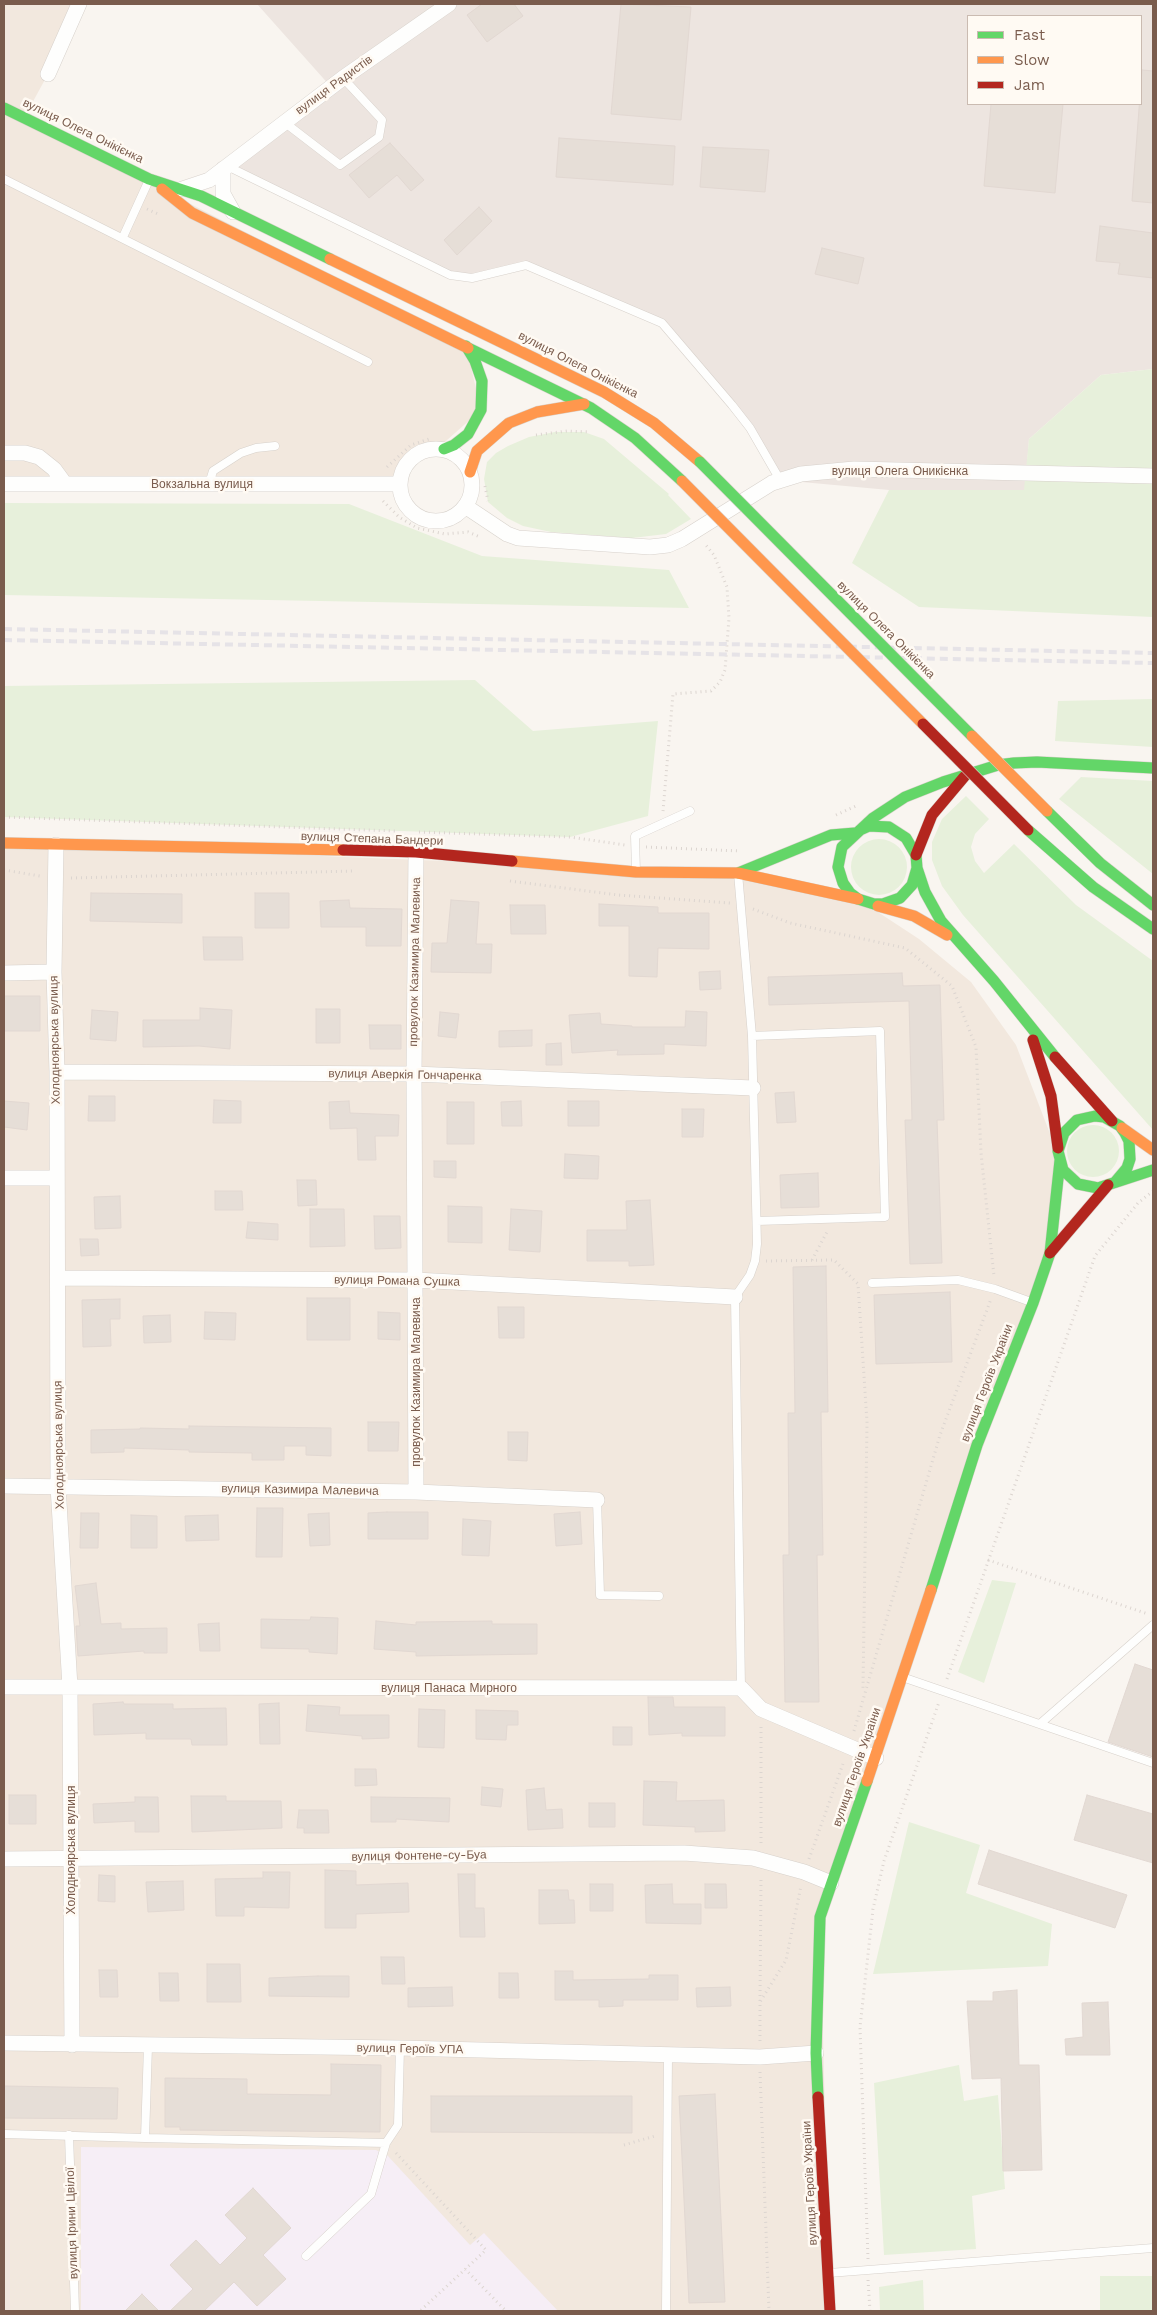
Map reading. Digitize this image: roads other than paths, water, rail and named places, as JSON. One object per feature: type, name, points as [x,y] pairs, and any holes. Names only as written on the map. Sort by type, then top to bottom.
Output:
[{"type":"main road","name":"вулиця Олега Онікієнка","points":[[4,108],[150,179],[180,189],[233,212],[611,396],[650,420],[700,462],[1100,863],[1153,905]]},
{"type":"main road","name":"вулиця Олега Онікієнка","points":[[150,179],[192,213],[584,404],[613,421],[635,438],[682,481],[1028,830],[1093,887],[1153,929]]},
{"type":"main road","points":[[444,449],[454,445],[468,434],[482,410],[482,381],[475,361],[466,346]]},
{"type":"main road","points":[[470,472],[477,452],[485,442],[509,423],[537,412],[584,404]]},
{"type":"main road","points":[[959,943],[922,920],[858,899],[844,885],[838,867],[842,847],[873,818],[905,797],[943,782],[998,765],[1029,763],[1153,768]]},
{"type":"main road","points":[[966,775],[950,791],[936,810],[926,828],[916,855],[917,868],[934,912],[994,981],[1072,1079],[1116,1123],[1153,1150]]},
{"type":"main road","points":[[858,831],[869,826],[889,827],[906,838],[916,855]]},
{"type":"main road","name":"вулиця Степана Бандери","points":[[738,873],[831,835],[858,831]]},
{"type":"main road","name":"вулиця Степана Бандери","points":[[4,842],[56,845],[416,852],[636,872],[738,873],[858,899]]},
{"type":"main road","points":[[874,904],[883,904],[900,898],[912,885],[917,868]]},
{"type":"main road","points":[[1022,1018],[1038,1054],[1049,1089],[1059,1156],[1070,1178],[1078,1184],[1098,1188],[1153,1170]]},
{"type":"main road","points":[[1059,1156],[1064,1133],[1077,1120],[1095,1116],[1116,1123],[1129,1141],[1130,1159],[1127,1168],[1112,1183]]},
{"type":"main road","name":"вулиця Героїв України","points":[[830,2311],[816,2053],[820,1917],[903,1678],[977,1446],[1050,1253],[1059,1156]]},
{"type":"main road","name":"вулиця Героїв України","points":[[1050,1253],[1112,1183]]},
{"type":"street","points":[[48,74],[79,4]]},
{"type":"street","name":"вулиця Радистів","points":[[180,189],[204,183],[343,78],[448,4]]},
{"type":"street","points":[[225,167],[223,194],[233,212]]},
{"type":"street","points":[[444,449],[459,457],[470,472],[472,490],[465,506],[456,515],[445,520],[427,520],[416,515],[407,506],[402,496],[400,484],[404,468],[416,454],[426,450],[444,449]]},
{"type":"street","points":[[4,453],[25,453],[39,457],[54,469],[65,484]]},
{"type":"street","name":"вулиця Олега Оникієнка","points":[[465,506],[507,534],[518,538],[640,547],[659,546],[676,542],[780,480],[809,473],[854,469],[1153,476]]},
{"type":"street","name":"Вокзальна вулиця","points":[[4,484],[400,484]]},
{"type":"street","name":"Холодноярська вулиця","points":[[56,845],[54,972],[57,1072],[58,1486],[70,1688],[72,2045]]},
{"type":"street","name":"провулок Казимира Малевича","points":[[416,852],[414,1074],[416,1492]]},
{"type":"street","points":[[4,973],[54,972]]},
{"type":"street","name":"вулиця Аверкія Гончаренка","points":[[57,1072],[414,1074],[753,1088]]},
{"type":"street","points":[[4,1178],[56,1178]]},
{"type":"street","name":"вулиця Романа Сушка","points":[[58,1278],[415,1280],[735,1297]]},
{"type":"street","name":"вулиця Казимира Малевича","points":[[4,1486],[416,1492],[597,1500]]},
{"type":"street","name":"вулиця Панаса Мирного","points":[[4,1687],[741,1688]]},
{"type":"street","points":[[741,1688],[762,1709],[876,1758]]},
{"type":"street","name":"вулиця Фонтене-су-Буа","points":[[4,1859],[684,1853],[753,1858],[804,1872],[831,1883]]},
{"type":"street","name":"вулиця Героїв УПА","points":[[4,2043],[400,2048],[760,2056],[816,2053]]},
{"type":"lane","points":[[284,122],[340,165],[379,137],[382,120],[343,78]]},
{"type":"lane","points":[[225,167],[457,277],[480,277],[526,266],[662,323],[750,428],[780,480]]},
{"type":"lane","points":[[4,178],[368,362]]},
{"type":"lane","points":[[123,238],[150,179]]},
{"type":"lane","points":[[209,484],[213,471],[241,453],[256,448],[274,446]]},
{"type":"lane","points":[[636,872],[635,836],[690,811]]},
{"type":"lane","points":[[738,873],[752,1036],[757,1221],[755,1261],[750,1275],[735,1297],[741,1688]]},
{"type":"lane","points":[[752,1036],[880,1031],[885,1217],[757,1221]]},
{"type":"lane","points":[[872,1283],[958,1280],[995,1289],[1033,1302]]},
{"type":"lane","points":[[597,1500],[600,1595],[659,1596]]},
{"type":"lane","points":[[1041,1723],[1153,1625]]},
{"type":"lane","points":[[903,1678],[1041,1723],[1153,1763]]},
{"type":"lane","points":[[145,2138],[148,2046]]},
{"type":"lane","points":[[306,2256],[371,2194],[386,2143],[398,2125],[400,2048]]},
{"type":"lane","points":[[666,2311],[668,2054]]},
{"type":"lane","points":[[4,2134],[386,2143]]},
{"type":"lane","name":"вулиця Ірини Цвілої","points":[[69,2136],[75,2311]]},
{"type":"lane","points":[[829,2273],[1153,2248]]},
{"type":"railway","points":[[4,629],[1153,653]]},
{"type":"railway","points":[[4,640],[1153,663]]}]
